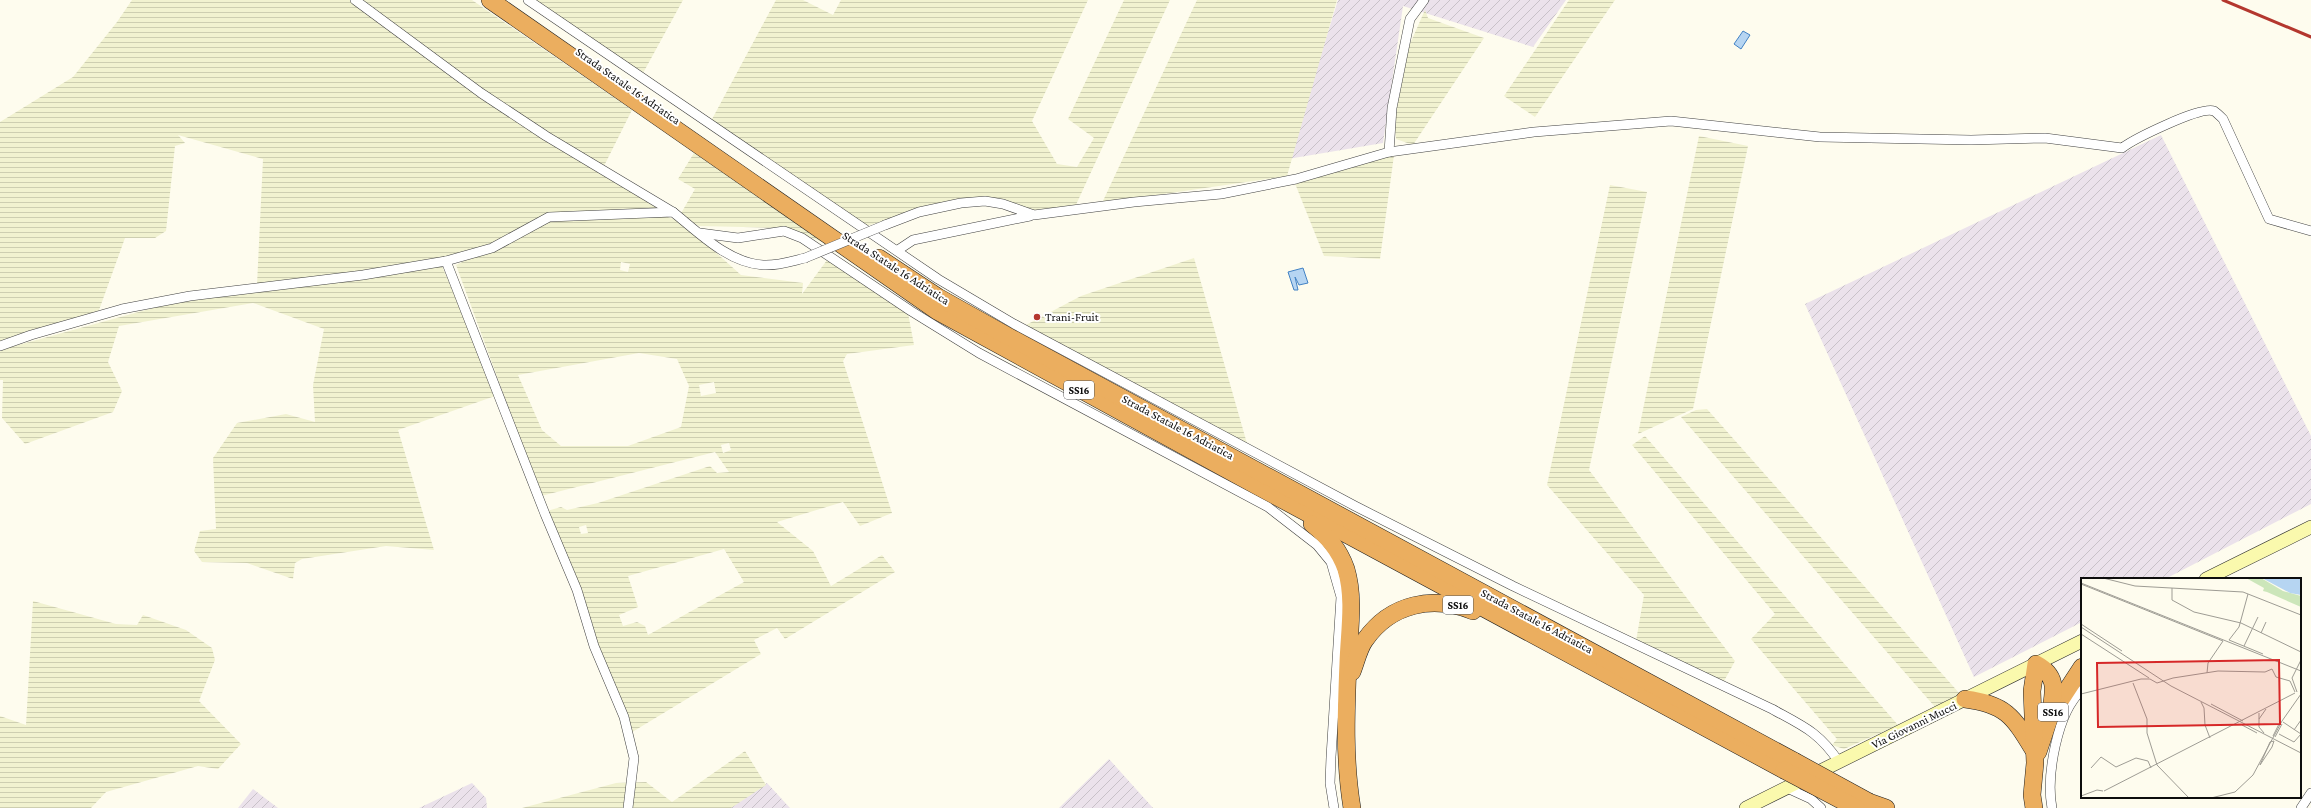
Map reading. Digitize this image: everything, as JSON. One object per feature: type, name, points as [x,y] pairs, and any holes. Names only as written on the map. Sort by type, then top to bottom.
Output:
[{"type":"highway","name":"Strada Statale 16 Adriatica","points":[[490,0],[937,311],[1257,486],[1597,668],[1869,806]]},
{"type":"highway","name":"Strada Statale 16 Adriatica","points":[[503,0],[813,214],[938,297],[1789,765]]},
{"type":"highway","name":"SS16","points":[[1257,486],[1327,536],[1338,550],[1350,588],[1346,770],[1352,808]]},
{"type":"highway","name":"SS16","points":[[1347,685],[1365,640],[1377,626],[1394,614],[1414,604],[1435,602],[1457,604],[1476,612],[1550,651],[1597,668]]},
{"type":"highway","name":"SS16","points":[[2030,804],[2034,757],[2032,691],[2036,664],[2046,669],[2052,677],[2054,686],[2050,716]]},
{"type":"highway","name":"SS16","points":[[2034,757],[2050,716],[2081,669]]},
{"type":"highway","points":[[1965,699],[1988,702],[2005,711],[2020,727],[2034,757]]},
{"type":"highway","name":"SS16","points":[[1869,806],[1886,808]]},
{"type":"main road","points":[[2208,578],[2311,527]]},
{"type":"main road","name":"Via Giovanni Mucci","points":[[1746,808],[2081,642]]},
{"type":"street","points":[[355,0],[481,93],[546,136],[673,212],[722,249],[743,260],[762,265],[805,258],[919,212],[961,203],[985,201],[1003,204],[1034,215]]},
{"type":"street","points":[[528,0],[898,250],[938,279],[1014,324],[1355,506],[1513,586],[1772,709],[1813,732],[1827,744],[1839,762]]},
{"type":"street","points":[[1389,152],[1392,108],[1410,19],[1424,0]]},
{"type":"street","points":[[898,250],[913,240],[1015,217],[1134,202],[1221,194],[1296,179],[1389,152],[1534,132],[1671,120],[1820,137],[1971,140],[2045,138],[2122,148],[2130,142],[2184,117],[2199,112],[2213,111],[2224,119],[2269,219],[2311,231]]},
{"type":"street","points":[[0,346],[31,335],[122,309],[198,295],[363,275],[446,261],[492,248],[549,218],[673,212]]},
{"type":"street","points":[[700,233],[738,238],[784,231],[802,238],[911,311],[979,353],[1268,507],[1316,545],[1331,562],[1341,597],[1330,783],[1334,808]]},
{"type":"street","points":[[446,261],[545,514],[577,590],[594,646],[624,717],[634,758],[628,808]]},
{"type":"street","points":[[2052,808],[2052,768],[2057,739],[2067,713],[2077,694],[2081,691]]},
{"type":"street","points":[[1787,788],[1811,798],[1822,808]]},
{"type":"street","points":[[2301,808],[2311,793]]},
{"type":"shaded area","points":[[1338,0],[1566,0],[1533,47],[1403,6],[1383,143],[1288,159]]},
{"type":"shaded area","points":[[2161,135],[2311,436],[2311,504],[2167,578],[2081,578],[2081,623],[1974,677],[1805,304]]},
{"type":"shaded area","points":[[1109,759],[1153,808],[1059,808]]},
{"type":"shaded area","points":[[472,783],[486,798],[487,808],[419,808]]},
{"type":"shaded area","points":[[767,783],[790,808],[730,808]]},
{"type":"shaded area","points":[[253,789],[278,808],[238,808]]},
{"type":"green space","points":[[132,0],[472,0],[632,110],[603,168],[675,211],[549,216],[481,250],[372,273],[257,285],[263,159],[178,135],[185,143],[175,146],[166,231],[155,238],[125,238],[98,313],[0,347],[0,122],[73,77],[117,22]]},
{"type":"green space","points":[[534,0],[683,0],[642,75]]},
{"type":"green space","points":[[776,0],[803,0],[833,15],[841,0],[1088,0],[1032,121],[1057,164],[1077,167],[1094,138],[1068,119],[1124,0],[1170,0],[1075,207],[1032,214],[958,200],[866,226],[711,121]]},
{"type":"green space","points":[[1197,0],[1337,0],[1287,176],[1102,203]]},
{"type":"green space","points":[[1569,0],[1615,0],[1535,117],[1504,96]]},
{"type":"green space","points":[[1425,10],[1428,18],[1484,38],[1413,145],[1396,139],[1394,116],[1405,55]]},
{"type":"green space","points":[[1699,136],[1748,146],[1693,409],[1638,434]]},
{"type":"green space","points":[[694,153],[825,243],[787,228],[699,226],[680,215],[695,189],[678,179]]},
{"type":"green space","points":[[1394,155],[1380,259],[1324,256],[1294,181]]},
{"type":"green space","points":[[1610,185],[1647,192],[1589,470],[1735,661],[1723,683],[1636,641],[1644,595],[1547,485]]},
{"type":"green space","points":[[660,214],[683,223],[741,275],[803,283],[802,294],[827,260],[908,313],[914,345],[847,354],[843,361],[892,513],[860,526],[843,502],[777,522],[813,551],[831,586],[882,555],[895,572],[785,639],[777,628],[754,640],[761,654],[629,734],[547,511],[561,507],[567,510],[598,503],[710,466],[717,473],[729,472],[715,452],[541,496],[456,265],[546,222]],"holes":[[[621,262],[630,264],[628,272],[620,270]],[[639,353],[677,359],[689,386],[681,427],[628,446],[561,446],[542,430],[518,375]],[[714,382],[716,393],[701,396],[699,385]],[[729,443],[731,450],[723,453],[721,445]],[[586,525],[588,533],[581,534],[579,527]],[[724,549],[744,582],[648,635],[645,626],[637,622],[623,626],[619,615],[638,607],[628,576]]]},
{"type":"green space","points":[[1194,258],[1248,447],[1024,326],[1081,296]]},
{"type":"green space","points":[[441,264],[498,395],[398,430],[434,550],[386,546],[302,559],[295,563],[293,579],[247,563],[202,562],[194,551],[200,531],[216,529],[213,458],[237,423],[286,414],[315,422],[313,385],[324,329],[253,303],[119,326],[108,362],[122,391],[113,412],[25,444],[2,418],[3,380],[0,380],[0,350],[175,302]]},
{"type":"green space","points":[[1707,409],[1960,694],[1935,707],[1681,417],[1696,410]]},
{"type":"green space","points":[[1645,436],[1898,725],[1844,749],[1832,745],[1837,739],[1751,639],[1775,614],[1632,445]]},
{"type":"green space","points":[[33,601],[116,624],[137,625],[143,615],[186,630],[212,648],[215,660],[199,701],[241,744],[218,769],[198,766],[106,792],[91,808],[0,808],[0,716],[26,725]]},
{"type":"green space","points":[[745,751],[766,785],[731,808],[522,808],[616,783],[646,782],[672,802]]},
{"type":"water","points":[[1743,31],[1750,35],[1741,49],[1734,44]]},
{"type":"water","points":[[1303,268],[1308,283],[1299,285],[1295,277],[1298,290],[1294,290],[1288,272]]},
{"type":"railway","points":[[2223,0],[2311,37]]},
{"type":"place","name":"Trani-Fruit","points":[[1037,317]]}]
